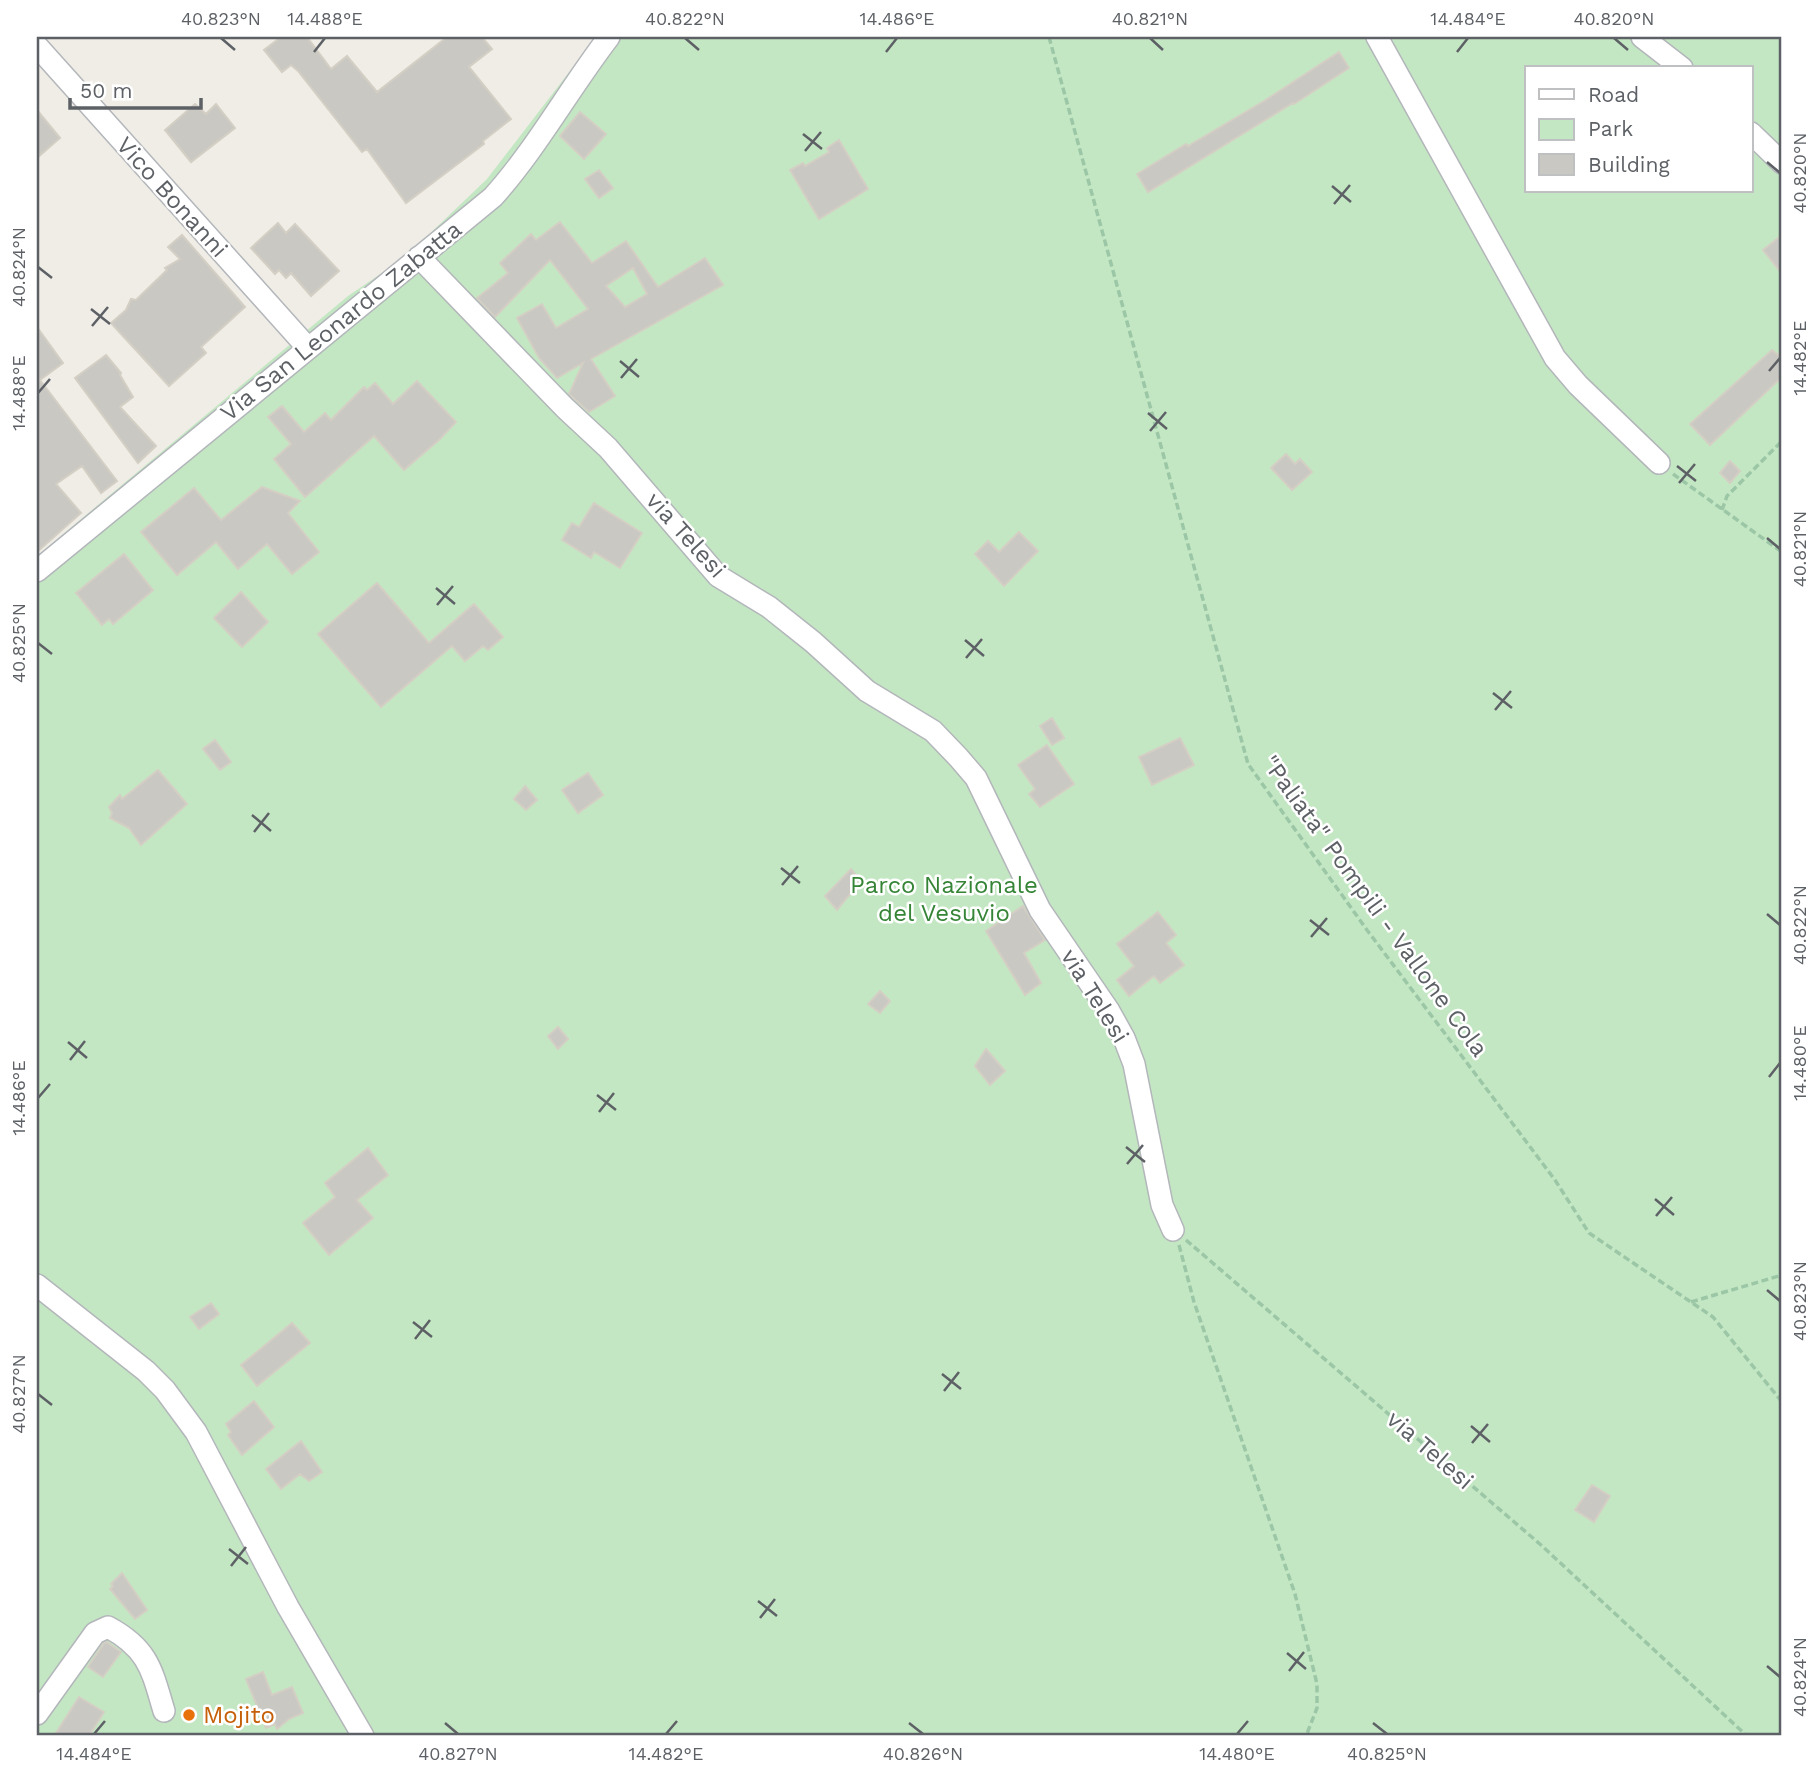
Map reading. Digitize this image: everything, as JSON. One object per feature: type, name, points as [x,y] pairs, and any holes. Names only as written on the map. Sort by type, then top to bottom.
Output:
[{"type":"street","name":"Via San Leonardo Zabatta","points":[[37,571],[493,197],[511,177],[609,37]]},
{"type":"street","points":[[1377,37],[1555,358],[1578,385],[1659,463]]},
{"type":"street","points":[[1642,37],[1679,66]]},
{"type":"street","name":"Vico Bonanni","points":[[37,46],[308,348]]},
{"type":"street","points":[[1752,134],[1782,163]]},
{"type":"street","name":"via Telesi","points":[[419,257],[616,457],[718,576],[769,607],[867,691],[933,731],[975,778],[1040,910],[1109,1011],[1124,1038],[1134,1063],[1162,1205],[1174,1230]]},
{"type":"street","points":[[37,1285],[146,1371],[165,1390],[196,1432],[288,1607],[363,1736]]},
{"type":"street","points":[[37,1714],[95,1633],[108,1628],[126,1637],[150,1664],[164,1711]]},
{"type":"path","name":"\"Paliata\" Pompili - Vallone Cola","points":[[1049,37],[1248,764],[1367,930],[1555,1180],[1589,1233],[1713,1317],[1782,1402]]},
{"type":"path","points":[[1722,510],[1727,496],[1782,441]]},
{"type":"path","points":[[1659,463],[1782,552]]},
{"type":"path","points":[[1174,1230],[1194,1302],[1295,1594],[1318,1684],[1317,1708],[1306,1736]]},
{"type":"path","name":"via Telesi","points":[[1174,1230],[1541,1545],[1747,1736]]},
{"type":"path","points":[[1691,1302],[1782,1275]]},
{"type":"green space","name":"Parco Nazionale del Vesuvio","points":[[596,37],[1782,37],[1782,1736],[37,1736],[37,556],[348,296],[413,252],[487,179]]},
{"type":"building","points":[[281,37],[307,37],[331,69],[347,56],[377,92],[447,37],[482,37],[492,49],[469,67],[511,119],[483,141],[484,144],[406,203],[367,149],[362,152],[298,71],[291,65],[282,72],[264,50]]},
{"type":"building","points":[[1339,52],[1349,68],[1148,192],[1137,174],[1264,101]]},
{"type":"building","points":[[195,104],[206,114],[216,104],[235,128],[191,162],[165,130]]},
{"type":"building","points":[[37,110],[60,138],[37,158]]},
{"type":"building","points":[[580,112],[606,134],[584,159],[560,136]]},
{"type":"building","points":[[839,140],[868,189],[819,219],[790,170],[803,163],[805,166],[829,152],[827,148]]},
{"type":"building","points":[[599,170],[613,188],[599,198],[585,179]]},
{"type":"building","points":[[560,222],[592,263],[626,241],[658,287],[705,258],[723,285],[591,359],[615,396],[589,412],[569,394],[583,363],[557,378],[539,358],[517,318],[542,304],[556,328],[588,309],[550,260],[495,317],[477,298],[508,273],[500,263],[531,234],[536,240]],"holes":[[[633,268],[647,294],[625,307],[606,286]]]},
{"type":"building","points":[[278,223],[286,233],[295,224],[339,271],[311,296],[291,273],[286,278],[279,270],[275,274],[251,248]]},
{"type":"building","points":[[182,235],[245,307],[201,347],[206,353],[169,386],[111,323],[126,310],[131,299],[136,300],[167,270],[165,268],[180,259],[168,247]]},
{"type":"building","points":[[1782,235],[1782,274],[1763,250]]},
{"type":"building","points":[[37,327],[63,363],[40,380],[117,481],[101,493],[82,466],[56,484],[81,513],[37,552]]},
{"type":"building","points":[[1772,350],[1782,358],[1782,377],[1710,445],[1690,424]]},
{"type":"building","points":[[106,355],[121,373],[133,397],[120,407],[156,446],[138,463],[75,378]]},
{"type":"building","points":[[417,381],[456,422],[404,470],[374,436],[305,497],[274,459],[291,444],[268,417],[282,406],[304,432],[325,413],[331,420],[364,387],[367,390],[375,383],[393,404]]},
{"type":"building","points":[[1286,454],[1295,464],[1300,459],[1312,472],[1292,490],[1271,468]]},
{"type":"building","points":[[1730,461],[1740,471],[1730,483],[1720,473]]},
{"type":"building","points":[[262,487],[300,501],[288,513],[319,552],[292,574],[267,544],[238,569],[216,542],[177,575],[141,532],[194,488],[221,520]]},
{"type":"building","points":[[594,503],[642,533],[620,568],[594,552],[591,558],[562,540],[572,523],[579,527]]},
{"type":"building","points":[[1019,532],[1038,551],[1004,586],[975,554],[988,541],[999,552]]},
{"type":"building","points":[[124,554],[153,590],[113,624],[109,619],[102,625],[76,593]]},
{"type":"building","points":[[377,583],[429,643],[474,604],[503,637],[488,650],[483,646],[465,661],[452,646],[381,707],[318,634]]},
{"type":"building","points":[[241,592],[268,622],[242,647],[214,618]]},
{"type":"building","points":[[1052,718],[1064,738],[1052,745],[1040,726]]},
{"type":"building","points":[[1180,738],[1194,765],[1152,785],[1139,757]]},
{"type":"building","points":[[215,740],[231,762],[220,770],[203,749]]},
{"type":"building","points":[[1047,745],[1074,784],[1040,807],[1029,794],[1035,789],[1018,765]]},
{"type":"building","points":[[158,770],[187,804],[141,845],[129,828],[110,818],[112,813],[109,807],[120,795],[122,799]]},
{"type":"building","points":[[588,773],[603,795],[578,813],[562,790]]},
{"type":"building","points":[[525,786],[537,800],[526,810],[514,799]]},
{"type":"building","points":[[851,869],[861,881],[837,910],[825,896]]},
{"type":"building","points":[[1023,906],[1045,940],[1024,953],[1041,983],[1025,995],[986,931]]},
{"type":"building","points":[[1158,912],[1176,935],[1166,943],[1184,965],[1160,983],[1154,976],[1129,996],[1117,980],[1134,966],[1117,944]]},
{"type":"building","points":[[880,991],[890,1001],[880,1013],[868,1004]]},
{"type":"building","points":[[558,1027],[568,1039],[558,1049],[548,1036]]},
{"type":"building","points":[[986,1049],[1005,1071],[990,1085],[975,1066]]},
{"type":"building","points":[[368,1148],[388,1175],[357,1200],[373,1218],[329,1255],[303,1223],[335,1197],[325,1183]]},
{"type":"building","points":[[211,1303],[219,1314],[199,1329],[190,1317]]},
{"type":"building","points":[[292,1323],[310,1343],[257,1386],[241,1365]]},
{"type":"building","points":[[254,1401],[274,1427],[242,1455],[228,1435],[231,1432],[226,1424]]},
{"type":"building","points":[[301,1441],[322,1472],[309,1481],[300,1474],[281,1489],[266,1469]]},
{"type":"building","points":[[1592,1485],[1610,1496],[1594,1522],[1575,1510]]},
{"type":"building","points":[[122,1573],[147,1610],[135,1619],[110,1589],[113,1586],[111,1584]]},
{"type":"building","points":[[107,1642],[121,1652],[103,1677],[88,1667]]},
{"type":"building","points":[[263,1672],[272,1695],[292,1687],[303,1713],[289,1719],[277,1729],[275,1724],[266,1728],[246,1679]]},
{"type":"building","points":[[79,1697],[104,1712],[89,1736],[54,1736]]},
{"type":"place","name":"Mojito","points":[[189,1715]]}]
